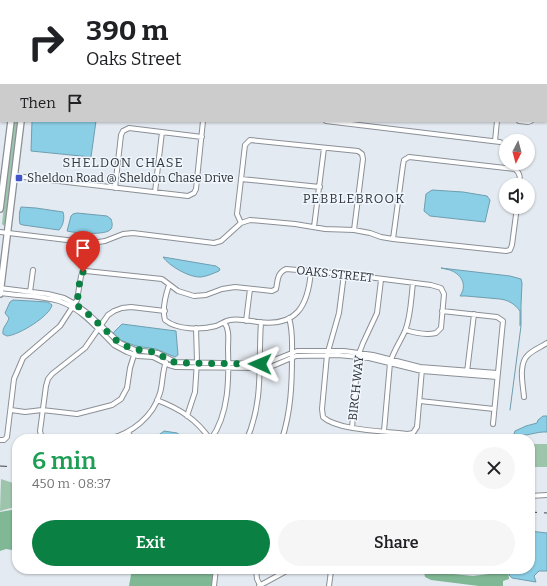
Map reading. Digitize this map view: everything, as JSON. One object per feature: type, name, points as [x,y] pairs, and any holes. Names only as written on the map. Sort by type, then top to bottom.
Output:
[{"type":"main road","points":[[0,209],[11,122]]},
{"type":"main road","points":[[0,291],[21,122]]},
{"type":"street","points":[[15,176],[188,196],[194,193],[196,189],[203,122]]},
{"type":"street","points":[[340,122],[499,142]]},
{"type":"street","points":[[495,141],[497,122]]},
{"type":"street","points":[[115,188],[121,135],[123,131],[129,128],[202,137]]},
{"type":"street","points":[[155,192],[162,132]]},
{"type":"street","points":[[241,223],[237,214],[245,144],[250,140],[358,151],[362,154],[363,160],[354,230]]},
{"type":"street","points":[[314,228],[324,148]]},
{"type":"street","points":[[394,239],[403,165],[404,160],[409,157],[515,169],[519,172],[520,178]]},
{"type":"street","points":[[241,179],[320,187]]},
{"type":"street","points":[[0,232],[92,243],[105,241],[123,234],[133,233],[214,243],[221,241],[241,223],[255,220],[295,224],[314,228],[354,230],[394,239],[506,251],[510,250],[512,245],[516,214]]},
{"type":"street","name":"OAKS STREET","points":[[0,440],[4,440],[7,437],[14,379],[24,358],[60,326],[79,296],[82,274],[86,271],[162,279],[182,293],[198,296],[235,287],[274,291],[277,287],[279,275],[286,269],[344,274],[436,286],[441,288],[444,294],[441,328],[436,333],[431,334],[406,330]]},
{"type":"street","points":[[30,292],[33,270]]},
{"type":"street","points":[[169,285],[164,311],[164,319],[168,322],[179,326],[196,328],[211,327],[232,319],[270,324],[289,318],[299,310],[306,300],[311,271]]},
{"type":"street","points":[[344,274],[339,313],[327,353],[322,415],[326,420],[352,428],[408,434],[414,431],[417,426],[422,369]]},
{"type":"street","name":"BIRCH WAY","points":[[352,428],[359,355],[377,313],[381,280]]},
{"type":"street","points":[[384,431],[391,361],[406,330],[410,316],[413,284]]},
{"type":"street","points":[[246,321],[250,289]]},
{"type":"street","points":[[0,291],[30,292],[74,306],[99,328],[135,352],[153,352],[176,368],[196,365],[275,365],[292,354],[303,355],[327,353],[359,355],[422,369],[497,375]]},
{"type":"street","points":[[0,291],[37,295]]},
{"type":"street","points":[[41,434],[42,410],[46,386],[49,378],[85,348],[108,315],[122,308],[131,307],[164,311]]},
{"type":"street","points":[[442,311],[474,314],[500,318],[503,320],[492,424]]},
{"type":"street","points":[[467,372],[474,314]]},
{"type":"street","points":[[283,434],[290,403],[292,330],[289,318]]},
{"type":"street","points":[[213,434],[225,405],[228,388],[228,329],[224,322]]},
{"type":"street","points":[[249,434],[256,413],[260,391],[261,322]]},
{"type":"street","points":[[187,416],[195,392],[196,328]]},
{"type":"street","points":[[524,397],[522,380],[525,360],[528,355],[547,343]]},
{"type":"street","points":[[11,410],[25,412],[42,410],[77,414],[109,406],[123,396],[127,388],[130,368],[135,352]]},
{"type":"street","points":[[123,434],[128,432],[146,418],[157,400],[166,361]]},
{"type":"street","points":[[157,400],[173,407],[187,416],[202,427],[207,434]]},
{"type":"street","points":[[420,401],[494,408]]},
{"type":"street","points":[[535,496],[547,495]]},
{"type":"street","points":[[214,586],[215,574]]},
{"type":"street","points":[[256,574],[259,586],[281,574]]},
{"type":"street","points":[[329,586],[331,574]]},
{"type":"green space","points":[[13,122],[18,122],[10,207],[4,226],[2,224]]},
{"type":"green space","points":[[535,444],[547,444],[547,467],[535,467]]},
{"type":"green space","points":[[1,479],[12,483],[12,508],[0,511]]},
{"type":"green space","points":[[12,510],[12,550],[6,549],[0,551],[0,512]]},
{"type":"green space","points":[[131,574],[214,574],[213,586],[129,586]]},
{"type":"green space","points":[[424,574],[454,574],[473,576],[508,574],[509,579],[503,581],[503,586],[479,586],[431,580],[425,577]]},
{"type":"water","points":[[32,122],[96,122],[91,157],[31,151]]},
{"type":"water","points":[[432,190],[463,192],[487,196],[490,200],[485,222],[430,216],[424,211],[426,194]]},
{"type":"water","points":[[21,207],[63,212],[64,219],[62,226],[59,230],[20,224],[19,216]]},
{"type":"water","points":[[77,213],[107,216],[111,219],[112,228],[103,233],[67,231],[71,216]]},
{"type":"water","points":[[163,257],[216,266],[220,269],[219,271],[201,277],[191,276],[180,271]]},
{"type":"water","points":[[441,268],[510,276],[521,279],[521,325],[520,326],[520,311],[514,304],[500,299],[460,296],[463,288],[461,278],[450,270]]},
{"type":"water","points":[[13,300],[48,302],[52,305],[46,314],[26,329],[7,336],[3,334],[3,330],[9,318],[5,313],[10,302]]},
{"type":"water","points":[[122,324],[176,331],[178,355],[175,357],[156,349],[136,346],[115,338],[113,333]]},
{"type":"water","points":[[543,416],[547,416],[547,432],[514,434],[515,431],[537,423]]},
{"type":"water","points":[[164,431],[178,434],[160,434]]},
{"type":"water","points":[[535,532],[547,533],[547,571],[539,571],[534,576],[536,582],[512,578],[509,575],[535,574]]},
{"type":"waterway","points":[[510,410],[521,326]]},
{"type":"railway","points":[[0,466],[12,467]]},
{"type":"railway","points":[[535,512],[547,513]]},
{"type":"place","name":"Sheldon Road @ Sheldon Chase Drive","points":[[19,178]]},
{"type":"district","name":"SHELDON CHASE","points":[[123,162]]},
{"type":"district","name":"PEBBLEBROOK","points":[[354,198]]},
{"type":"route","points":[[83,272],[81,276],[79,296],[75,304],[120,343],[135,350],[158,353],[169,361],[178,363],[260,364]]}]
